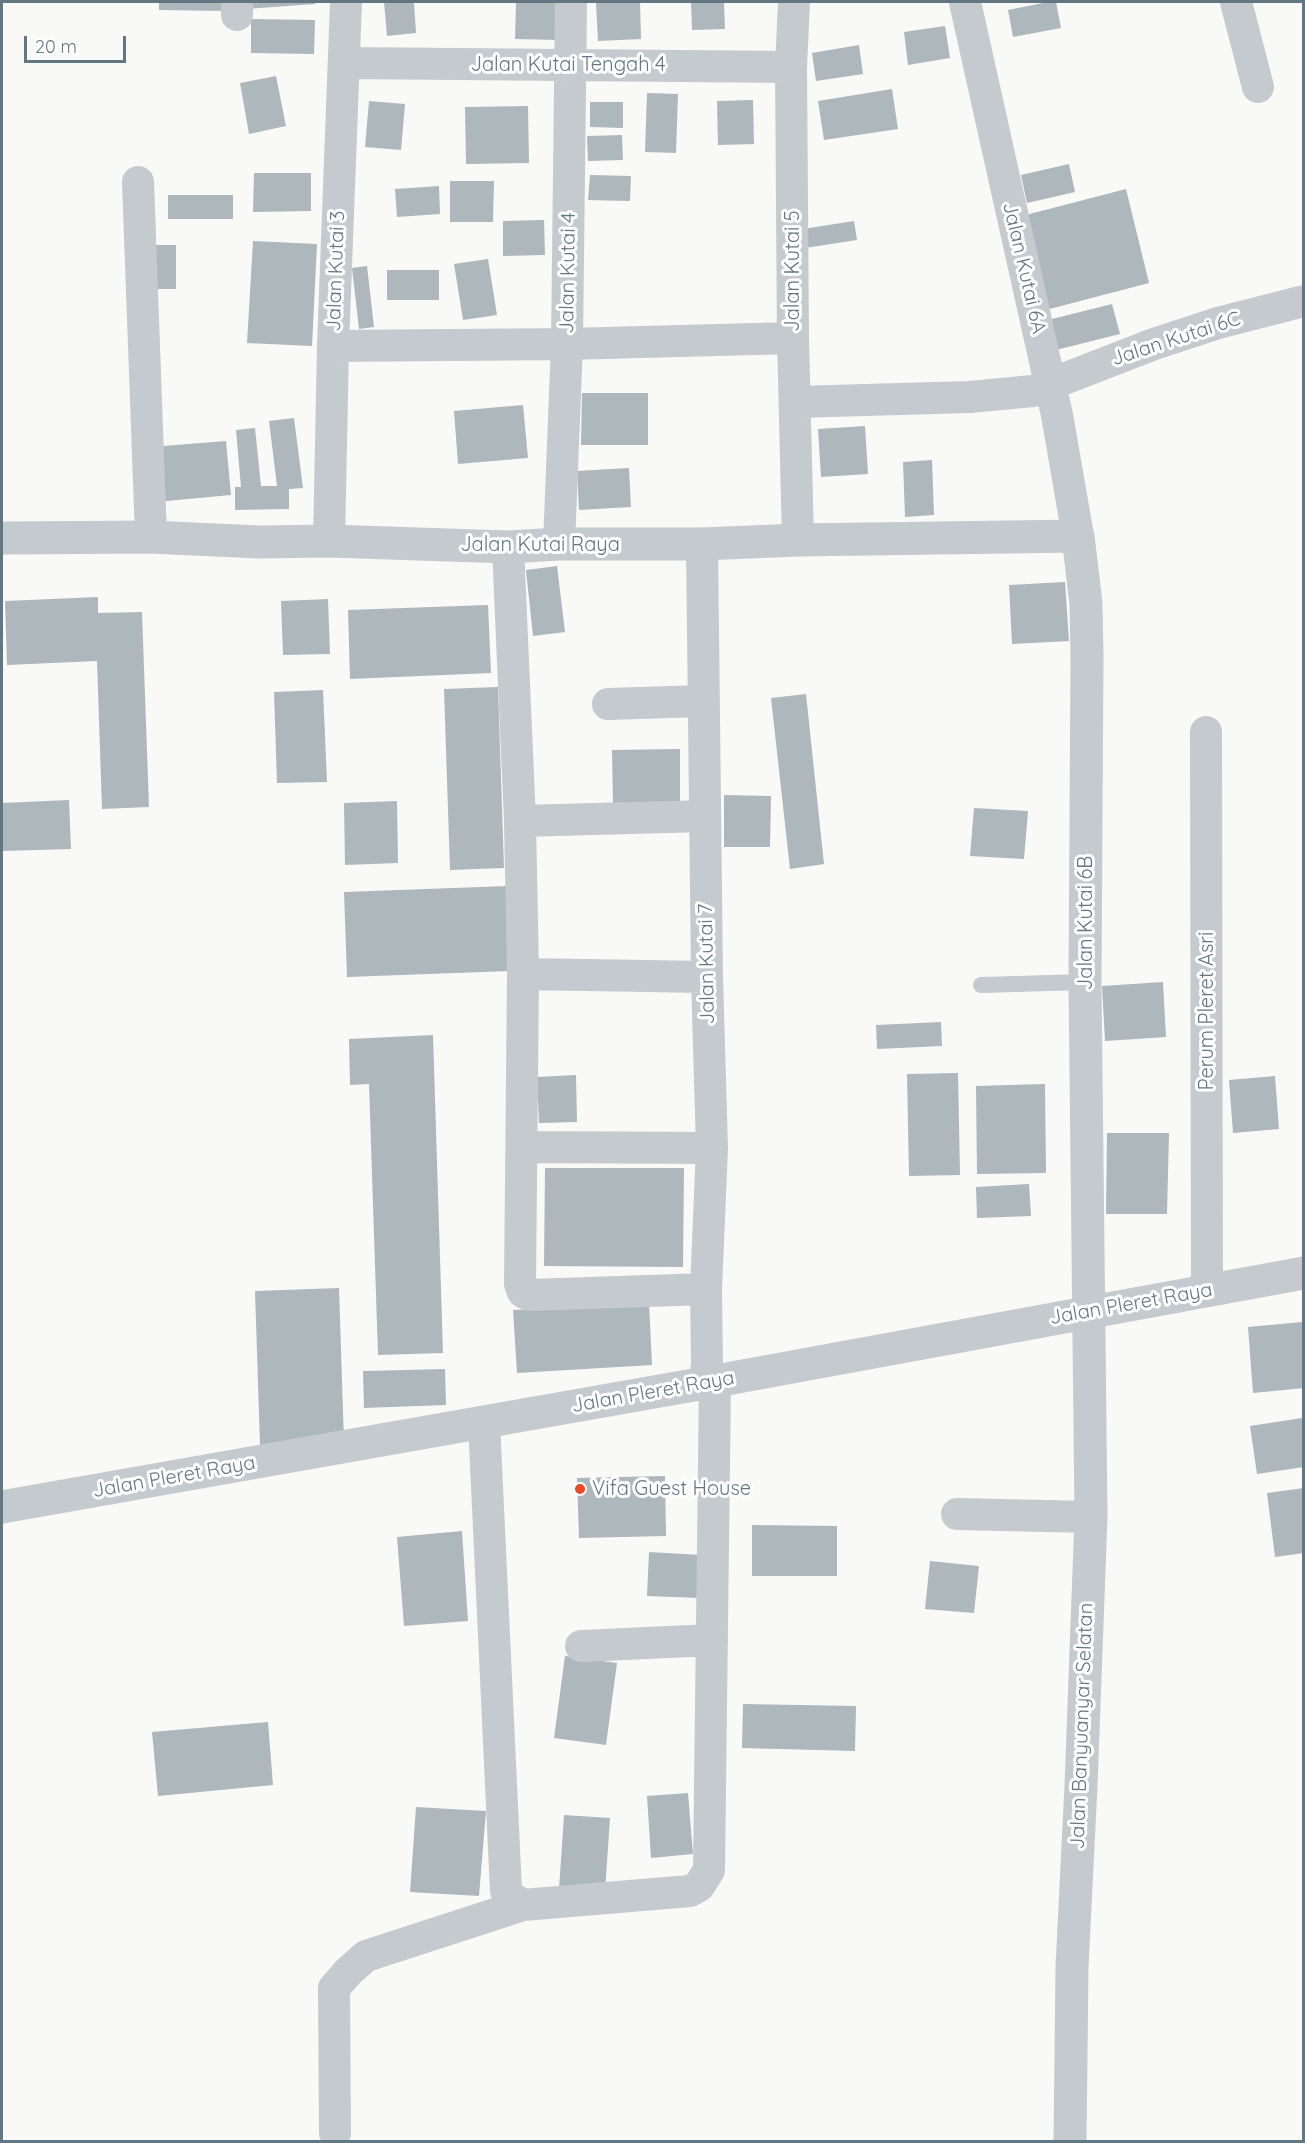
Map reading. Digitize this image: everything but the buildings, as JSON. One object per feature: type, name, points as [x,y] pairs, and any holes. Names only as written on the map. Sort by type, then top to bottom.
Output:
[{"type":"street","name":"Jalan Kutai 3","points":[[328,541],[346,2]]},
{"type":"street","name":"Jalan Kutai 4","points":[[559,544],[567,344],[571,2]]},
{"type":"street","name":"Jalan Kutai 5","points":[[795,2],[792,67],[798,540]]},
{"type":"street","name":"Jalan Kutai 6A","points":[[964,2],[1050,384],[1078,536]]},
{"type":"street","points":[[1236,2],[1258,87]]},
{"type":"street","name":"Jalan Kutai Tengah 4","points":[[345,63],[792,67]]},
{"type":"street","points":[[138,182],[151,537]]},
{"type":"street","name":"Jalan Kutai 6C","points":[[795,402],[970,397],[1033,391],[1154,344],[1218,323],[1304,301]]},
{"type":"street","points":[[333,346],[567,344],[794,338]]},
{"type":"street","name":"Jalan Kutai Raya","points":[[2,538],[151,537],[259,542],[328,541],[508,547],[559,544],[702,544],[798,540],[1078,536]]},
{"type":"street","name":"Jalan Kutai 6B","points":[[1078,536],[1086,604],[1087,658],[1085,982],[1090,1311]]},
{"type":"street","name":"Jalan Kutai 7","points":[[336,2133],[334,1988],[366,1956],[524,1905],[690,1891],[699,1886],[709,1870],[712,1640],[710,1382],[707,1363],[706,1289],[712,1148],[707,976],[702,544]]},
{"type":"street","points":[[508,547],[520,821],[523,974],[520,1284],[523,1292],[530,1295],[706,1289]]},
{"type":"street","points":[[608,704],[703,701]]},
{"type":"street","name":"Perum Pleret Asri","points":[[1206,732],[1208,1290]]},
{"type":"street","points":[[520,821],[705,816]]},
{"type":"street","points":[[523,974],[707,976]]},
{"type":"street","points":[[522,1147],[712,1148]]},
{"type":"street","name":"Jalan Pleret Raya","points":[[2,1507],[710,1382],[1304,1273]]},
{"type":"street","name":"Jalan Banyuanyar Selatan","points":[[1070,2142],[1072,1967],[1091,1517],[1090,1311]]},
{"type":"street","points":[[484,1422],[506,1891],[510,1897],[524,1905]]},
{"type":"street","points":[[957,1514],[1091,1517]]},
{"type":"street","points":[[581,1646],[712,1640]]},
{"type":"lane","points":[[981,985],[1085,982]]},
{"type":"place","name":"Vifa Guest House","points":[[580,1489]]}]
